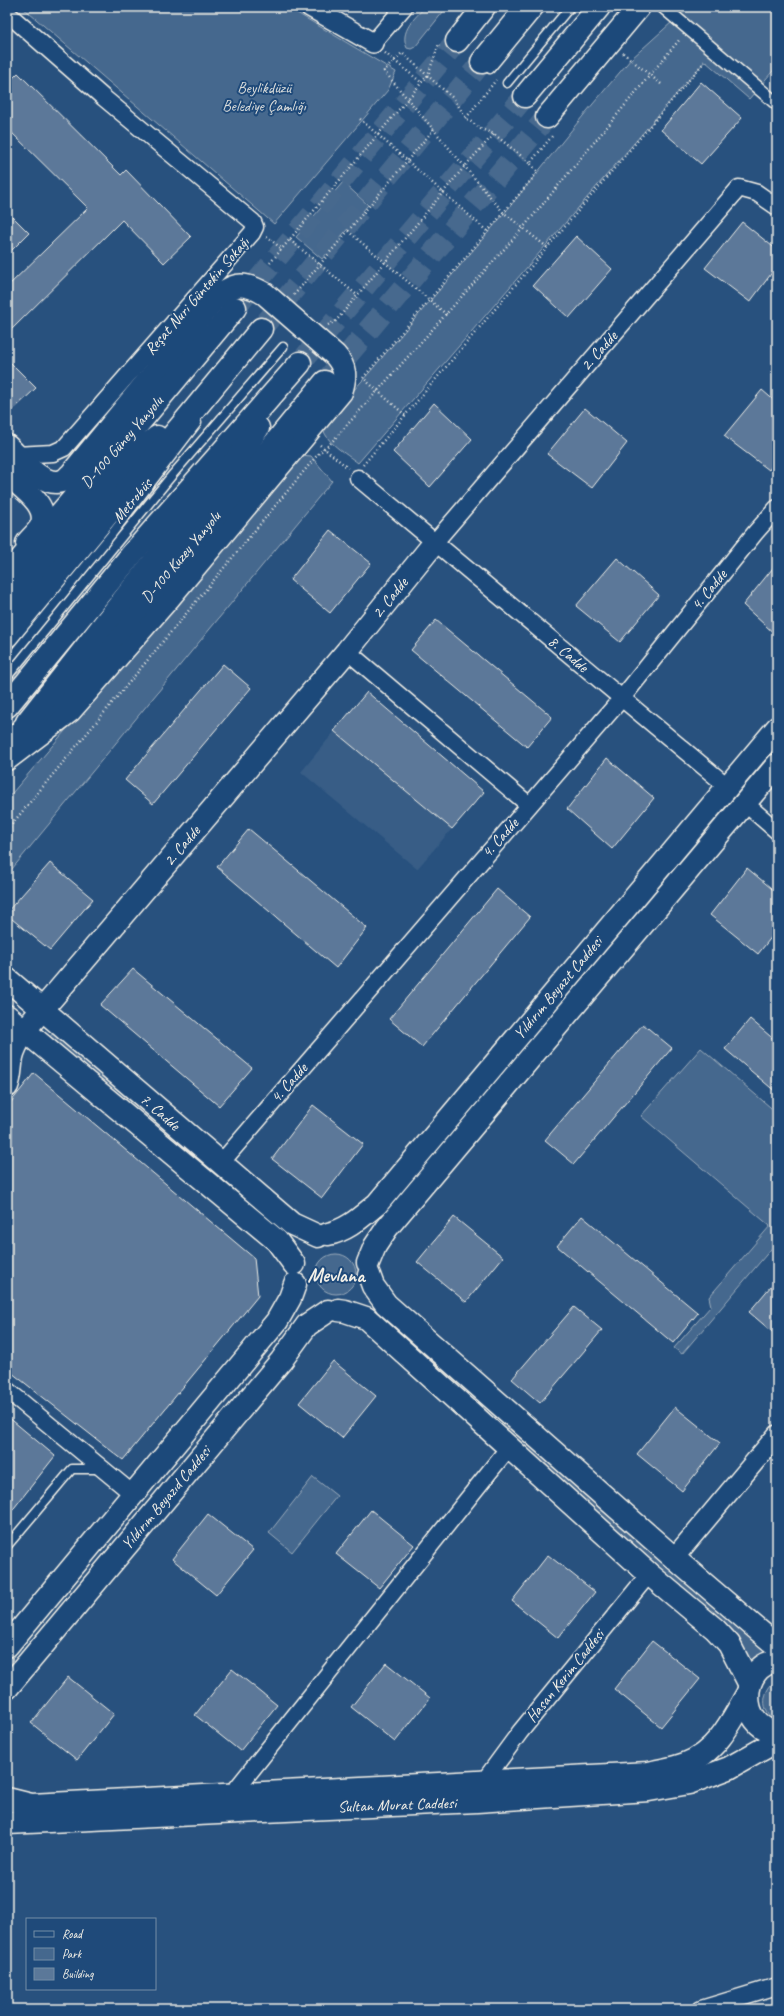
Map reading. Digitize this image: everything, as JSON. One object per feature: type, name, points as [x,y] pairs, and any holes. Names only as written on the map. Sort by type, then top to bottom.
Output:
[{"type":"main road","points":[[457,41],[484,7]]},
{"type":"main road","points":[[486,66],[527,7]]},
{"type":"main road","points":[[525,96],[599,7]]},
{"type":"main road","points":[[547,117],[639,7]]},
{"type":"main road","points":[[7,759],[70,711],[169,598],[341,392],[345,371],[342,363],[265,294],[255,288],[244,286],[229,288],[213,301],[72,473],[63,481],[54,483],[43,480],[15,460]]},
{"type":"main road","name":"D-100 Güney Yanyolu","points":[[9,572],[144,417],[235,308]]},
{"type":"main road","points":[[7,636],[182,425],[264,331]]},
{"type":"main road","points":[[7,706],[147,537],[300,363]]},
{"type":"main road","name":"D-100 Kuzey Yanyolu","points":[[27,722],[74,681],[101,651],[200,534],[325,382]]},
{"type":"main road","points":[[7,746],[127,594],[243,451],[257,430],[274,394]]},
{"type":"main road","points":[[7,603],[142,449],[160,435],[182,425]]},
{"type":"main road","points":[[9,572],[15,559],[41,526],[43,514],[15,460]]},
{"type":"main road","name":"2. Cadde","points":[[24,1031],[347,651],[435,542]]},
{"type":"main road","name":"Yıldırım Beyazıt Caddesi","points":[[323,1235],[348,1227],[377,1204],[777,728]]},
{"type":"main road","name":"Yıldırım Beyazıt Caddesi","points":[[369,1269],[375,1246],[387,1228],[746,804],[777,765]]},
{"type":"main road","name":"8. Cadde","points":[[727,786],[746,804]]},
{"type":"main road","name":"7. Cadde","points":[[7,979],[220,1164],[292,1224],[323,1235]]},
{"type":"main road","name":"7. Cadde","points":[[7,1016],[277,1241],[294,1274]]},
{"type":"main road","points":[[7,1086],[10,1078],[12,1056],[16,1043],[24,1031]]},
{"type":"main road","points":[[777,1646],[674,1558],[386,1304],[373,1286],[369,1269],[357,1244],[338,1235],[323,1235],[303,1247],[294,1274],[299,1294],[316,1308],[333,1311],[345,1311],[366,1318],[510,1446],[649,1574],[715,1629],[729,1644],[748,1689],[748,1706],[754,1718],[763,1726],[777,1732]]},
{"type":"main road","points":[[333,1311],[350,1306],[359,1298],[366,1288],[369,1269]]},
{"type":"main road","name":"Yıldırım Beyazıd Caddesi","points":[[7,1646],[277,1321],[294,1274]]},
{"type":"main road","name":"Yıldırım Beyazıd Caddesi","points":[[7,1688],[281,1360],[307,1325],[333,1311]]},
{"type":"main road","name":"Sultan Murat Caddesi","points":[[7,1799],[31,1804],[649,1773],[686,1764],[710,1749],[727,1730],[755,1673],[764,1666],[777,1661]]},
{"type":"main road","name":"Sultan Murat Caddesi","points":[[7,1823],[477,1801],[649,1790],[689,1783],[729,1768],[777,1741]]},
{"type":"street","points":[[310,7],[373,43],[404,7]]},
{"type":"street","points":[[663,7],[777,104]]},
{"type":"street","name":"Reşat Nuri Güntekin Sokağı","points":[[7,13],[104,98],[253,222],[255,227],[252,233],[64,448],[53,453],[15,460]]},
{"type":"street","name":"2. Cadde","points":[[435,542],[739,188],[757,193],[777,207]]},
{"type":"street","name":"8. Cadde","points":[[357,476],[727,786]]},
{"type":"street","name":"4. Cadde","points":[[220,1164],[622,698],[755,533],[777,508]]},
{"type":"street","points":[[347,651],[529,805]]},
{"type":"street","name":"8. Cadde","points":[[746,804],[777,831]]},
{"type":"street","points":[[7,1390],[133,1494]]},
{"type":"street","points":[[674,1558],[777,1435]]},
{"type":"street","points":[[233,1793],[510,1446]]},
{"type":"street","name":"Hasan Kerim Caddesi","points":[[484,1781],[520,1732],[649,1574]]},
{"type":"street","points":[[701,2009],[777,1986]]},
{"type":"lane","points":[[486,66],[541,7]]},
{"type":"lane","points":[[507,83],[570,7]]},
{"type":"lane","points":[[239,369],[264,331]]},
{"type":"lane","name":"Metrobüs","points":[[7,677],[173,474],[283,347]]},
{"type":"lane","name":"Metrobüs","points":[[7,662],[110,535],[202,417]]},
{"type":"lane","points":[[7,1546],[72,1469],[101,1469]]},
{"type":"path","points":[[7,830],[324,449],[447,315],[523,228],[649,74],[689,29]]},
{"type":"path","points":[[307,434],[357,476],[405,415],[548,248],[714,50]]},
{"type":"path","points":[[622,52],[661,84]]},
{"type":"path","points":[[530,163],[494,134],[481,129],[466,118],[454,99],[402,53],[384,71],[503,212],[548,248]]},
{"type":"path","points":[[394,60],[422,83]]},
{"type":"path","points":[[270,263],[428,75]]},
{"type":"path","points":[[466,118],[499,76]]},
{"type":"path","points":[[360,119],[488,232],[363,378],[405,415]]},
{"type":"path","points":[[300,289],[434,129]]},
{"type":"path","points":[[312,335],[336,321],[443,192],[494,134]]},
{"type":"path","points":[[348,231],[447,315]]},
{"type":"path","points":[[290,240],[357,295]]},
{"type":"shaded area","points":[[367,692],[484,792],[417,869],[301,772]]},
{"type":"green space","name":"Beylikdüzü Belediye Çamlığı","points":[[22,7],[287,7],[396,72],[388,90],[274,224]]},
{"type":"green space","points":[[425,7],[447,7],[415,47],[411,49],[407,48],[405,36],[409,25]]},
{"type":"green space","points":[[691,7],[777,7],[777,66],[749,99],[705,61],[358,463],[332,443],[327,438],[322,426],[503,215],[631,59],[683,12]]},
{"type":"green space","points":[[343,182],[368,205],[322,259],[296,237]]},
{"type":"green space","points":[[300,455],[311,456],[332,481],[7,875],[7,799]]},
{"type":"green space","points":[[54,1032],[285,1226],[279,1232],[48,1039]]},
{"type":"green space","points":[[701,1048],[777,1113],[777,1242],[682,1354],[674,1348],[711,1306],[709,1297],[770,1226],[641,1116]]},
{"type":"green space","points":[[340,1254],[347,1257],[353,1263],[356,1274],[355,1282],[347,1291],[340,1294],[332,1294],[325,1291],[317,1282],[316,1270],[319,1263],[328,1255]]},
{"type":"green space","points":[[384,1313],[771,1653],[749,1669],[732,1630],[467,1402],[378,1319]]},
{"type":"green space","points":[[313,1477],[337,1496],[292,1552],[269,1533]]},
{"type":"green space","points":[[777,1680],[777,1721],[767,1712],[765,1700],[768,1689]]},
{"type":"building","points":[[18,73],[121,175],[126,170],[191,237],[164,263],[122,220],[7,334],[7,287],[88,208],[7,128],[7,84]]},
{"type":"building","points":[[701,82],[742,118],[701,164],[661,130]]},
{"type":"building","points":[[7,211],[29,233],[7,255]]},
{"type":"building","points":[[742,222],[777,250],[777,266],[750,302],[705,268]]},
{"type":"building","points":[[576,236],[612,269],[569,318],[533,285]]},
{"type":"building","points":[[7,359],[36,388],[13,410],[7,404]]},
{"type":"building","points":[[762,390],[777,403],[777,459],[769,470],[724,436]]},
{"type":"building","points":[[434,403],[472,439],[430,487],[393,452]]},
{"type":"building","points":[[585,408],[627,443],[592,488],[547,454]]},
{"type":"building","points":[[330,530],[371,563],[330,613],[290,580]]},
{"type":"building","points":[[617,558],[659,595],[620,642],[576,606]]},
{"type":"building","points":[[777,563],[777,636],[743,605]]},
{"type":"building","points":[[436,620],[552,717],[527,747],[411,650]]},
{"type":"building","points":[[223,664],[251,688],[153,804],[125,780]]},
{"type":"building","points":[[367,692],[484,792],[452,829],[334,731]]},
{"type":"building","points":[[607,758],[654,798],[612,849],[567,809]]},
{"type":"building","points":[[249,829],[367,928],[336,968],[217,867]]},
{"type":"building","points":[[50,863],[93,899],[50,950],[7,915],[7,912]]},
{"type":"building","points":[[747,868],[777,893],[777,930],[758,954],[710,915]]},
{"type":"building","points":[[497,889],[530,917],[422,1047],[389,1019]]},
{"type":"building","points":[[133,969],[252,1068],[219,1106],[100,1005]]},
{"type":"building","points":[[750,1019],[777,1042],[777,1093],[725,1049]]},
{"type":"building","points":[[643,1024],[672,1048],[574,1164],[545,1140]]},
{"type":"building","points":[[34,1073],[254,1258],[258,1296],[123,1460],[7,1369],[7,1107]]},
{"type":"building","points":[[313,1105],[363,1144],[322,1198],[272,1159]]},
{"type":"building","points":[[582,1216],[698,1313],[673,1343],[557,1246]]},
{"type":"building","points":[[454,1217],[503,1257],[466,1302],[417,1262]]},
{"type":"building","points":[[777,1279],[777,1336],[749,1312]]},
{"type":"building","points":[[574,1307],[602,1330],[540,1403],[512,1379]]},
{"type":"building","points":[[333,1361],[376,1396],[342,1438],[299,1403]]},
{"type":"building","points":[[675,1407],[720,1443],[682,1491],[637,1454]]},
{"type":"building","points":[[7,1416],[55,1456],[7,1517]]},
{"type":"building","points":[[371,1510],[414,1545],[379,1588],[336,1554]]},
{"type":"building","points":[[208,1514],[253,1550],[216,1595],[172,1559]]},
{"type":"building","points":[[548,1555],[595,1592],[558,1638],[512,1601]]},
{"type":"building","points":[[652,1641],[700,1679],[661,1727],[614,1689]]},
{"type":"building","points":[[386,1663],[430,1698],[395,1742],[351,1707]]},
{"type":"building","points":[[232,1669],[277,1705],[240,1751],[195,1715]]},
{"type":"building","points":[[68,1677],[114,1714],[77,1760],[31,1723]]},
{"type":"tunnel","points":[[235,308],[457,41]]},
{"type":"tunnel","points":[[261,329],[482,62]]},
{"type":"tunnel","points":[[300,363],[525,96]]},
{"type":"tunnel","points":[[325,382],[547,117]]},
{"type":"district","name":"Mevlana","points":[[336,1275]]}]
